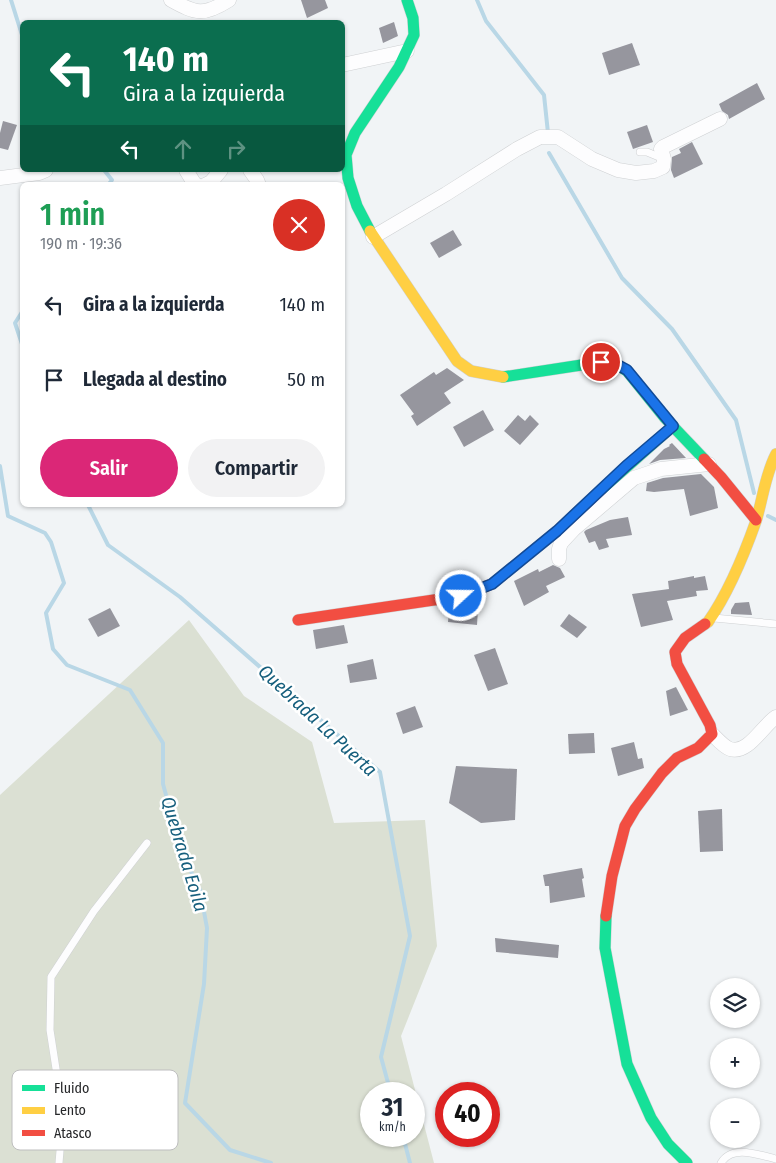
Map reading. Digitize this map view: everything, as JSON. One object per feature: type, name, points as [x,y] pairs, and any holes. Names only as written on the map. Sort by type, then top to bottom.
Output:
[{"type":"street","points":[[171,0],[188,10],[209,11],[229,0]]},
{"type":"street","points":[[407,0],[414,18],[414,35],[399,67],[354,133],[346,155],[348,178],[357,206],[373,237],[457,361],[471,370],[500,377],[601,362],[614,363],[627,370],[673,426],[709,464],[756,520]]},
{"type":"street","points":[[345,64],[407,51]]},
{"type":"street","points":[[373,237],[517,149],[540,138],[558,137],[592,159],[618,170],[636,173],[654,172],[664,167],[661,149],[663,147],[720,118]]},
{"type":"street","points":[[0,178],[41,172]]},
{"type":"street","points":[[211,182],[219,172]]},
{"type":"street","points":[[298,620],[461,596],[492,584],[557,531],[626,466],[673,426]]},
{"type":"street","points":[[776,454],[770,466],[756,520],[724,600],[712,618],[685,638],[675,652],[677,664],[710,725],[712,734],[729,749],[739,750],[750,744],[776,717]]},
{"type":"street","points":[[560,559],[559,549],[561,543],[574,529],[634,478],[661,469],[709,464]]},
{"type":"street","points":[[688,1163],[668,1144],[652,1118],[627,1064],[605,948],[606,911],[612,876],[625,826],[662,773],[677,758],[698,748],[712,734]]},
{"type":"lane","points":[[640,152],[647,152],[664,159]]},
{"type":"lane","points":[[712,618],[776,624]]},
{"type":"lane","points":[[56,1070],[50,1030],[51,977],[94,911],[147,843]]},
{"type":"lane","points":[[59,1163],[60,1150]]},
{"type":"lane","points":[[721,1163],[724,1157],[738,1152],[776,1159]]},
{"type":"shaded area","points":[[189,620],[244,696],[312,742],[334,823],[425,820],[437,946],[401,1036],[413,1082],[360,1082],[360,1147],[425,1147],[425,1128],[434,1163],[0,1163],[0,795]]},
{"type":"building","points":[[301,0],[325,0],[328,8],[307,18]]},
{"type":"building","points":[[394,22],[398,36],[383,43],[379,28]]},
{"type":"building","points":[[632,43],[640,65],[609,75],[602,53]]},
{"type":"building","points":[[757,83],[765,99],[729,119],[719,104]]},
{"type":"building","points":[[3,121],[17,125],[8,150],[0,148],[0,133]]},
{"type":"building","points":[[647,125],[653,142],[633,149],[627,132]]},
{"type":"building","points":[[692,142],[703,164],[674,178],[671,170],[672,157],[681,153],[679,149]]},
{"type":"building","points":[[453,230],[462,245],[439,258],[430,243]]},
{"type":"building","points":[[447,368],[464,380],[444,393],[451,403],[417,426],[411,416],[414,414],[400,395],[434,372],[436,375]]},
{"type":"building","points":[[483,410],[494,430],[464,447],[453,427]]},
{"type":"building","points":[[518,415],[525,421],[530,415],[539,424],[520,445],[504,431]]},
{"type":"building","points":[[672,443],[686,458],[660,460],[649,464],[664,449]]},
{"type":"building","points":[[701,474],[714,487],[718,508],[690,516],[684,489],[646,491],[647,483],[663,478]]},
{"type":"building","points":[[628,517],[632,535],[606,539],[609,547],[599,550],[595,541],[589,543],[584,532],[586,530],[610,520]]},
{"type":"building","points":[[553,565],[560,568],[565,577],[546,586],[549,592],[524,606],[514,581],[538,569],[539,572]]},
{"type":"building","points":[[694,576],[694,578],[705,576],[708,590],[696,591],[697,596],[667,601],[673,620],[641,627],[632,594],[669,589],[668,581]]},
{"type":"building","points":[[749,602],[752,615],[731,614],[735,603]]},
{"type":"building","points":[[110,608],[120,626],[98,637],[88,619]]},
{"type":"building","points":[[459,608],[478,610],[477,625],[448,622],[449,610]]},
{"type":"building","points":[[569,614],[587,627],[577,638],[560,626]]},
{"type":"building","points":[[344,625],[348,643],[316,649],[313,630]]},
{"type":"building","points":[[495,648],[508,684],[488,691],[474,655]]},
{"type":"building","points":[[373,659],[377,679],[350,683],[347,665]]},
{"type":"building","points":[[676,687],[688,710],[670,716],[666,691]]},
{"type":"building","points":[[415,706],[423,727],[403,734],[396,713]]},
{"type":"building","points":[[594,733],[595,753],[569,754],[568,734]]},
{"type":"building","points":[[634,742],[638,759],[642,758],[644,768],[618,776],[611,748]]},
{"type":"building","points":[[456,766],[517,769],[515,820],[481,823],[449,803]]},
{"type":"building","points":[[722,809],[723,851],[700,852],[698,811]]},
{"type":"building","points":[[582,868],[585,897],[550,903],[549,886],[545,886],[543,875]]},
{"type":"building","points":[[495,938],[559,945],[558,958],[496,952]]},
{"type":"waterway","name":"Quebrada La Puerta","points":[[11,0],[20,29]]},
{"type":"waterway","points":[[477,0],[486,21],[544,95],[548,133]]},
{"type":"waterway","points":[[549,153],[622,278],[672,329],[736,420],[754,493]]},
{"type":"waterway","name":"Quebrada La Puerta","points":[[106,172],[112,180],[110,182]]},
{"type":"waterway","name":"Quebrada La Puerta","points":[[20,315],[15,323],[20,338]]},
{"type":"waterway","name":"Quebrada Eoila","points":[[0,466],[8,516],[45,533],[51,542],[64,583],[46,613],[53,649],[67,665],[130,690],[163,743],[163,784],[182,853],[200,890],[207,928],[204,984],[185,1103],[230,1150],[271,1163]]},
{"type":"waterway","name":"Quebrada La Puerta","points":[[89,507],[108,545],[180,597],[380,772],[410,936],[381,1057],[388,1082]]},
{"type":"waterway","points":[[768,516],[776,520]]},
{"type":"waterway","name":"Quebrada La Puerta","points":[[406,1147],[410,1163]]},
{"type":"traffic: fast","points":[[370,231],[357,206],[348,178],[346,155],[355,133],[399,67],[414,35],[413,18],[407,0]]},
{"type":"traffic: fast","points":[[503,377],[601,362],[614,363],[627,371],[665,418],[704,459]]},
{"type":"traffic: fast","points":[[602,489],[673,426]]},
{"type":"traffic: fast","points":[[606,916],[605,948],[627,1064],[651,1118],[668,1144],[687,1163]]},
{"type":"traffic: slow","points":[[370,231],[457,361],[471,371],[503,377]]},
{"type":"traffic: slow","points":[[705,624],[723,598],[741,560],[756,521],[767,478],[776,454]]},
{"type":"traffic: jam","points":[[704,459],[756,520]]},
{"type":"traffic: jam","points":[[298,620],[461,596],[492,584],[557,531],[602,489]]},
{"type":"traffic: jam","points":[[606,916],[612,876],[625,826],[635,809],[662,773],[677,758],[698,748],[712,734],[710,725],[677,664],[675,652],[685,638],[705,624]]},
{"type":"route","points":[[461,596],[492,584],[557,531],[626,466],[673,426],[627,370],[614,363],[601,362]]}]
